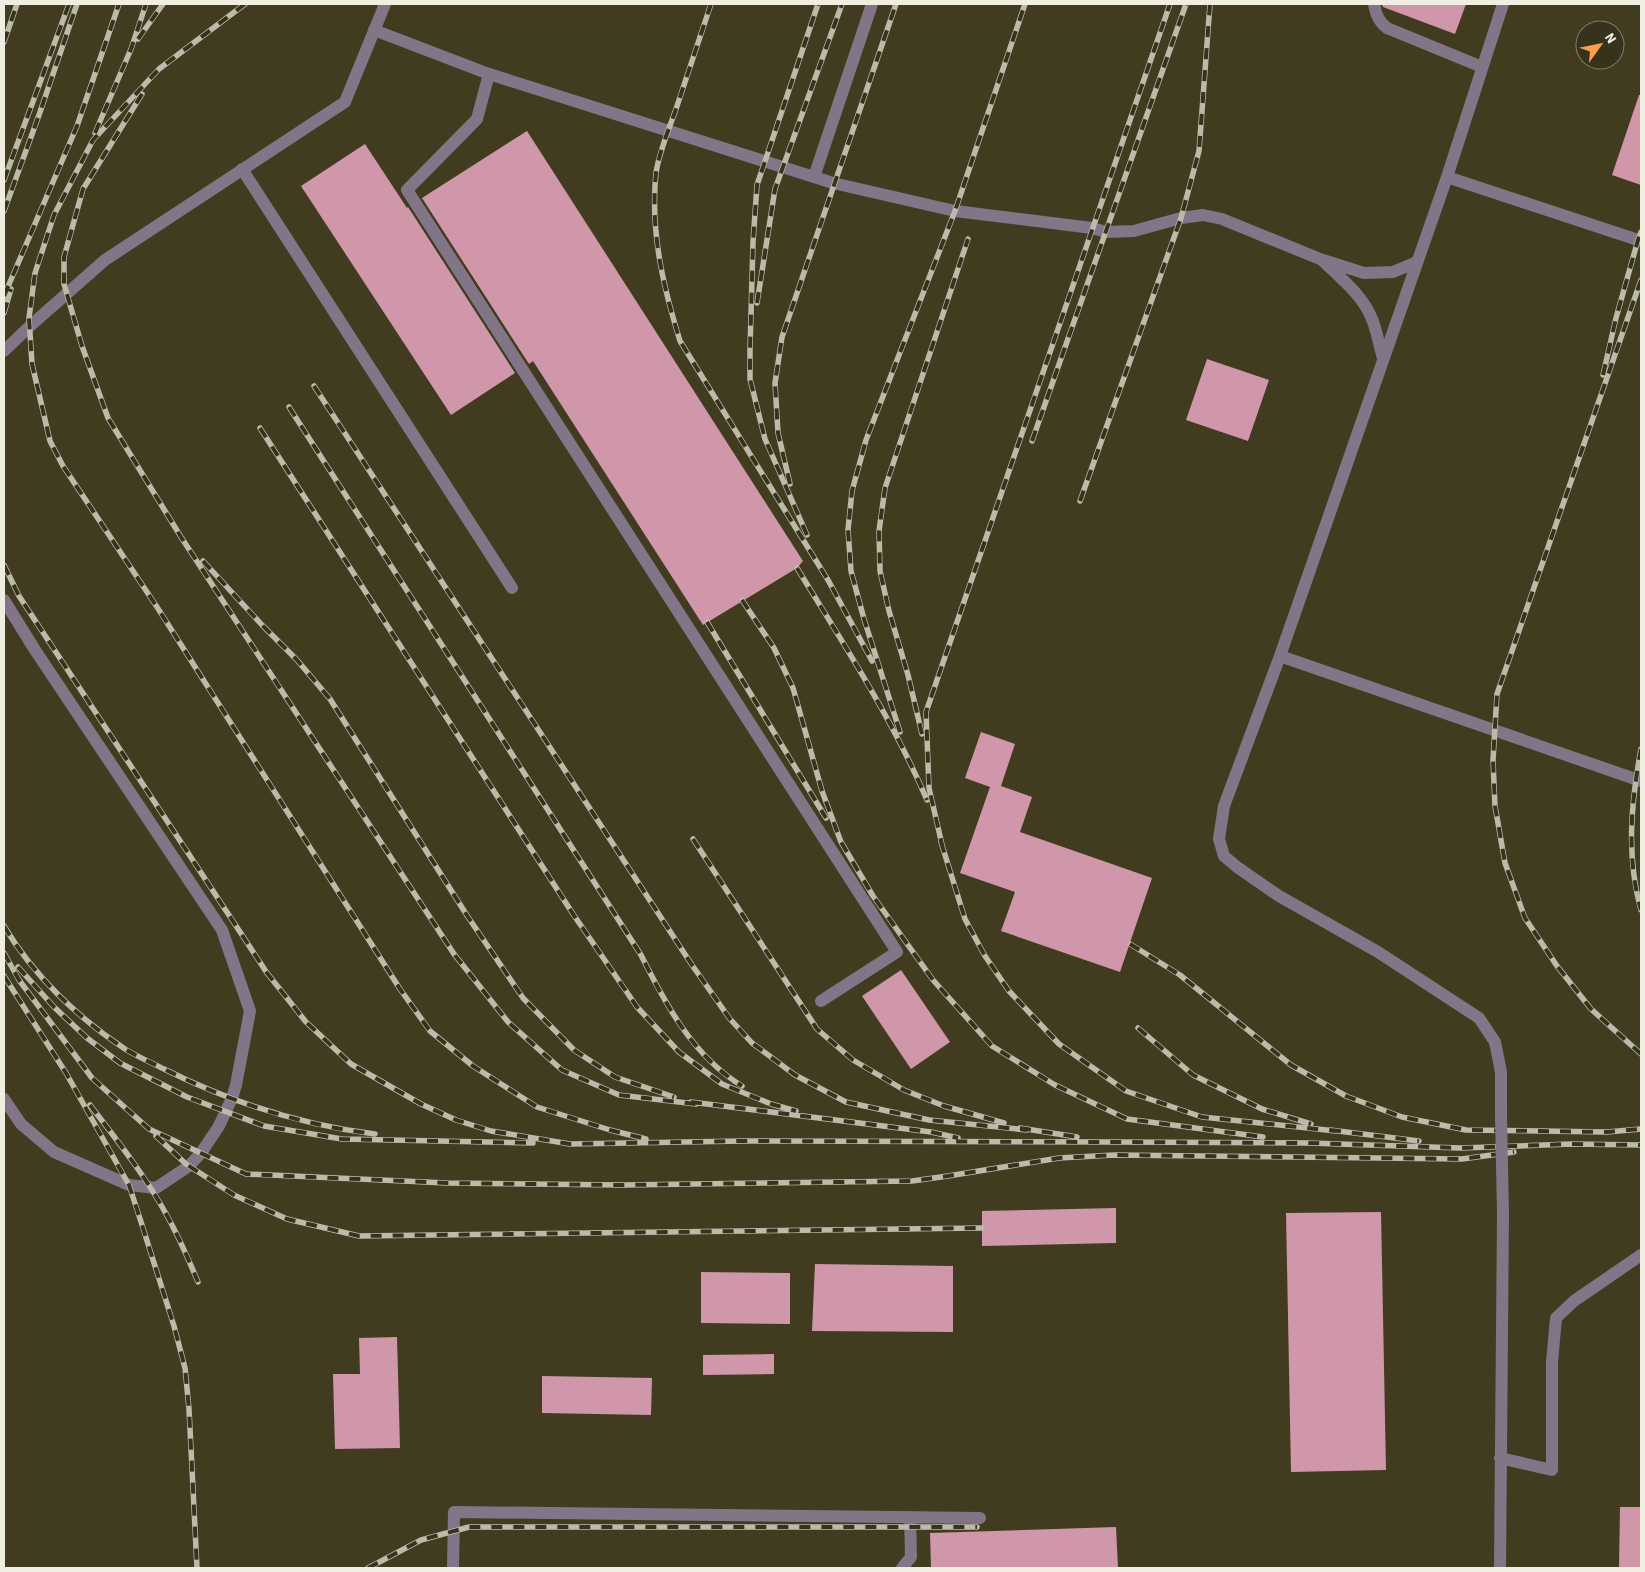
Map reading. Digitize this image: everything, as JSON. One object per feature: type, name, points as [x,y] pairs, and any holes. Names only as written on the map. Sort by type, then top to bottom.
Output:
[{"type":"street","points":[[4,351],[105,260],[345,102],[385,4]]},
{"type":"street","points":[[814,177],[872,4]]},
{"type":"street","points":[[1374,4],[1375,13],[1380,23],[1387,28],[1482,67]]},
{"type":"street","points":[[1500,1568],[1503,1213],[1501,1072],[1495,1042],[1478,1018],[1378,952],[1279,896],[1237,867],[1224,856],[1219,839],[1224,806],[1280,656],[1447,176],[1503,4]]},
{"type":"street","points":[[374,30],[489,74],[833,183],[955,211],[1092,228],[1106,232],[1134,231],[1181,218],[1203,216],[1222,220],[1320,259],[1364,273],[1393,272],[1417,262]]},
{"type":"street","points":[[489,74],[478,119],[407,190],[897,952],[821,1001]]},
{"type":"street","points":[[242,169],[512,588]]},
{"type":"street","points":[[1447,176],[1641,242]]},
{"type":"street","points":[[1320,259],[1354,290],[1363,303],[1372,319],[1383,358]]},
{"type":"street","points":[[4,600],[35,650],[222,930],[250,1011],[236,1085],[219,1126],[201,1153],[189,1166],[156,1188],[129,1185],[54,1152],[21,1124],[4,1099]]},
{"type":"street","points":[[1280,656],[1641,781]]},
{"type":"street","points":[[1500,1458],[1552,1470],[1552,1362],[1556,1318],[1574,1300],[1641,1255]]},
{"type":"street","points":[[453,1568],[454,1512],[980,1518]]},
{"type":"street","points":[[902,1568],[911,1558],[910,1517]]},
{"type":"shaded area","points":[[4,4],[1641,4],[1641,1568],[4,1568]]},
{"type":"building","points":[[1382,4],[1466,4],[1455,34],[1383,7]]},
{"type":"building","points":[[1639,95],[1641,95],[1641,185],[1612,175]]},
{"type":"building","points":[[527,131],[803,561],[797,568],[703,625],[533,361],[529,364],[422,198]]},
{"type":"building","points":[[365,144],[515,373],[451,415],[301,186]]},
{"type":"building","points":[[1207,359],[1269,380],[1248,441],[1186,420]]},
{"type":"building","points":[[981,732],[1015,744],[1001,786],[1032,797],[1020,832],[1152,878],[1120,972],[1001,931],[1015,892],[960,873],[990,787],[965,778]]},
{"type":"building","points":[[901,970],[950,1042],[911,1069],[862,996]]},
{"type":"building","points":[[1116,1208],[1116,1243],[982,1246],[982,1211]]},
{"type":"building","points":[[1381,1212],[1386,1470],[1291,1472],[1286,1213]]},
{"type":"building","points":[[815,1264],[953,1266],[953,1332],[812,1331]]},
{"type":"building","points":[[701,1272],[790,1273],[790,1324],[701,1323]]},
{"type":"building","points":[[397,1337],[400,1448],[335,1449],[333,1374],[360,1374],[359,1338]]},
{"type":"building","points":[[774,1354],[774,1374],[703,1375],[703,1355]]},
{"type":"building","points":[[542,1376],[652,1378],[651,1415],[542,1413]]},
{"type":"building","points":[[1620,1507],[1641,1507],[1641,1568],[1619,1568]]},
{"type":"building","points":[[1116,1527],[1118,1568],[931,1568],[930,1533]]},
{"type":"railway","points":[[4,42],[17,4]]},
{"type":"railway","points":[[4,180],[69,4]]},
{"type":"railway","points":[[4,211],[77,4]]},
{"type":"railway","points":[[4,296],[77,126],[119,4]]},
{"type":"railway","points":[[95,133],[131,49],[146,4]]},
{"type":"railway","points":[[138,39],[163,4]]},
{"type":"railway","points":[[245,4],[159,69],[93,140],[54,215],[35,273],[29,318],[32,364],[50,441],[63,466],[157,607],[400,989],[430,1031],[473,1066],[537,1107],[610,1130],[646,1139]]},
{"type":"railway","points":[[711,4],[664,142],[656,173],[656,237],[668,300],[680,341],[828,580],[872,661]]},
{"type":"railway","points":[[807,535],[765,439],[750,379],[750,350],[753,242],[757,185],[818,4]]},
{"type":"railway","points":[[757,303],[775,189],[842,4]]},
{"type":"railway","points":[[790,484],[778,433],[775,383],[782,337],[896,4]]},
{"type":"railway","points":[[900,732],[864,619],[851,571],[848,530],[852,491],[866,440],[955,211],[1025,4]]},
{"type":"railway","points":[[943,849],[929,788],[926,712],[1170,4]]},
{"type":"railway","points":[[1032,441],[1186,4]]},
{"type":"railway","points":[[1080,501],[1181,218],[1199,151],[1210,4]]},
{"type":"railway","points":[[142,94],[83,189],[64,257],[64,284],[82,346],[108,418],[181,537],[454,954],[508,1022],[562,1070],[619,1095],[696,1104]]},
{"type":"railway","points":[[1603,375],[1616,318],[1641,232]]},
{"type":"railway","points":[[922,734],[880,571],[879,531],[885,488],[968,239]]},
{"type":"railway","points":[[1641,280],[1497,694],[1493,760],[1495,806],[1505,863],[1525,918],[1557,966],[1591,1009],[1641,1054]]},
{"type":"railway","points":[[4,313],[11,289]]},
{"type":"railway","points":[[314,386],[692,965],[730,1019],[752,1043],[795,1075],[846,1102],[929,1120],[1027,1130]]},
{"type":"railway","points":[[289,407],[641,955],[660,992],[682,1028],[709,1060],[742,1086]]},
{"type":"railway","points":[[260,428],[573,914],[637,1007],[679,1052],[722,1084],[771,1104],[796,1111]]},
{"type":"railway","points":[[203,561],[297,660],[330,699],[468,917],[523,998],[574,1050],[615,1077],[674,1097]]},
{"type":"railway","points":[[4,565],[19,596],[267,973],[306,1022],[351,1064],[421,1104],[456,1120],[491,1131],[570,1144],[743,1141],[1114,1142],[1308,1143],[1461,1148],[1571,1144],[1641,1145]]},
{"type":"railway","points":[[797,568],[883,710],[927,800]]},
{"type":"railway","points":[[742,600],[774,648],[793,688],[822,791],[841,842],[873,896],[933,980],[992,1046],[1055,1085],[1127,1119],[1263,1137]]},
{"type":"railway","points":[[707,622],[826,818]]},
{"type":"railway","points":[[1641,749],[1632,829],[1633,870],[1641,910]]},
{"type":"railway","points":[[693,839],[817,1029],[853,1060],[904,1090],[944,1106],[1004,1123]]},
{"type":"railway","points":[[941,842],[965,919],[985,956],[1009,991],[1059,1044],[1126,1091],[1202,1117],[1336,1131]]},
{"type":"railway","points":[[4,926],[29,962],[58,994],[90,1024],[130,1052],[191,1082],[268,1111],[321,1125],[375,1134]]},
{"type":"railway","points":[[1130,944],[1180,975],[1291,1065],[1346,1096],[1402,1117],[1466,1130],[1607,1132],[1641,1129]]},
{"type":"railway","points":[[4,953],[19,980],[92,1078],[149,1129],[246,1174],[447,1183],[623,1185],[912,1181],[1059,1158],[1114,1155],[1462,1159],[1514,1152]]},
{"type":"railway","points":[[18,967],[54,1007],[87,1038],[120,1063],[187,1097],[264,1126],[342,1139],[533,1143]]},
{"type":"railway","points":[[4,976],[66,1073],[129,1185],[174,1326],[185,1368],[189,1409],[197,1568]]},
{"type":"railway","points":[[1138,1028],[1193,1075],[1262,1109],[1311,1124]]},
{"type":"railway","points":[[691,1102],[931,1132],[958,1138]]},
{"type":"railway","points":[[90,1105],[157,1198],[179,1238],[198,1282]]},
{"type":"railway","points":[[1020,1128],[1077,1137]]},
{"type":"railway","points":[[1330,1130],[1419,1141]]},
{"type":"railway","points":[[156,1136],[186,1164],[234,1195],[287,1219],[359,1236],[982,1228]]},
{"type":"railway","points":[[368,1568],[421,1540],[469,1527],[977,1527]]}]
